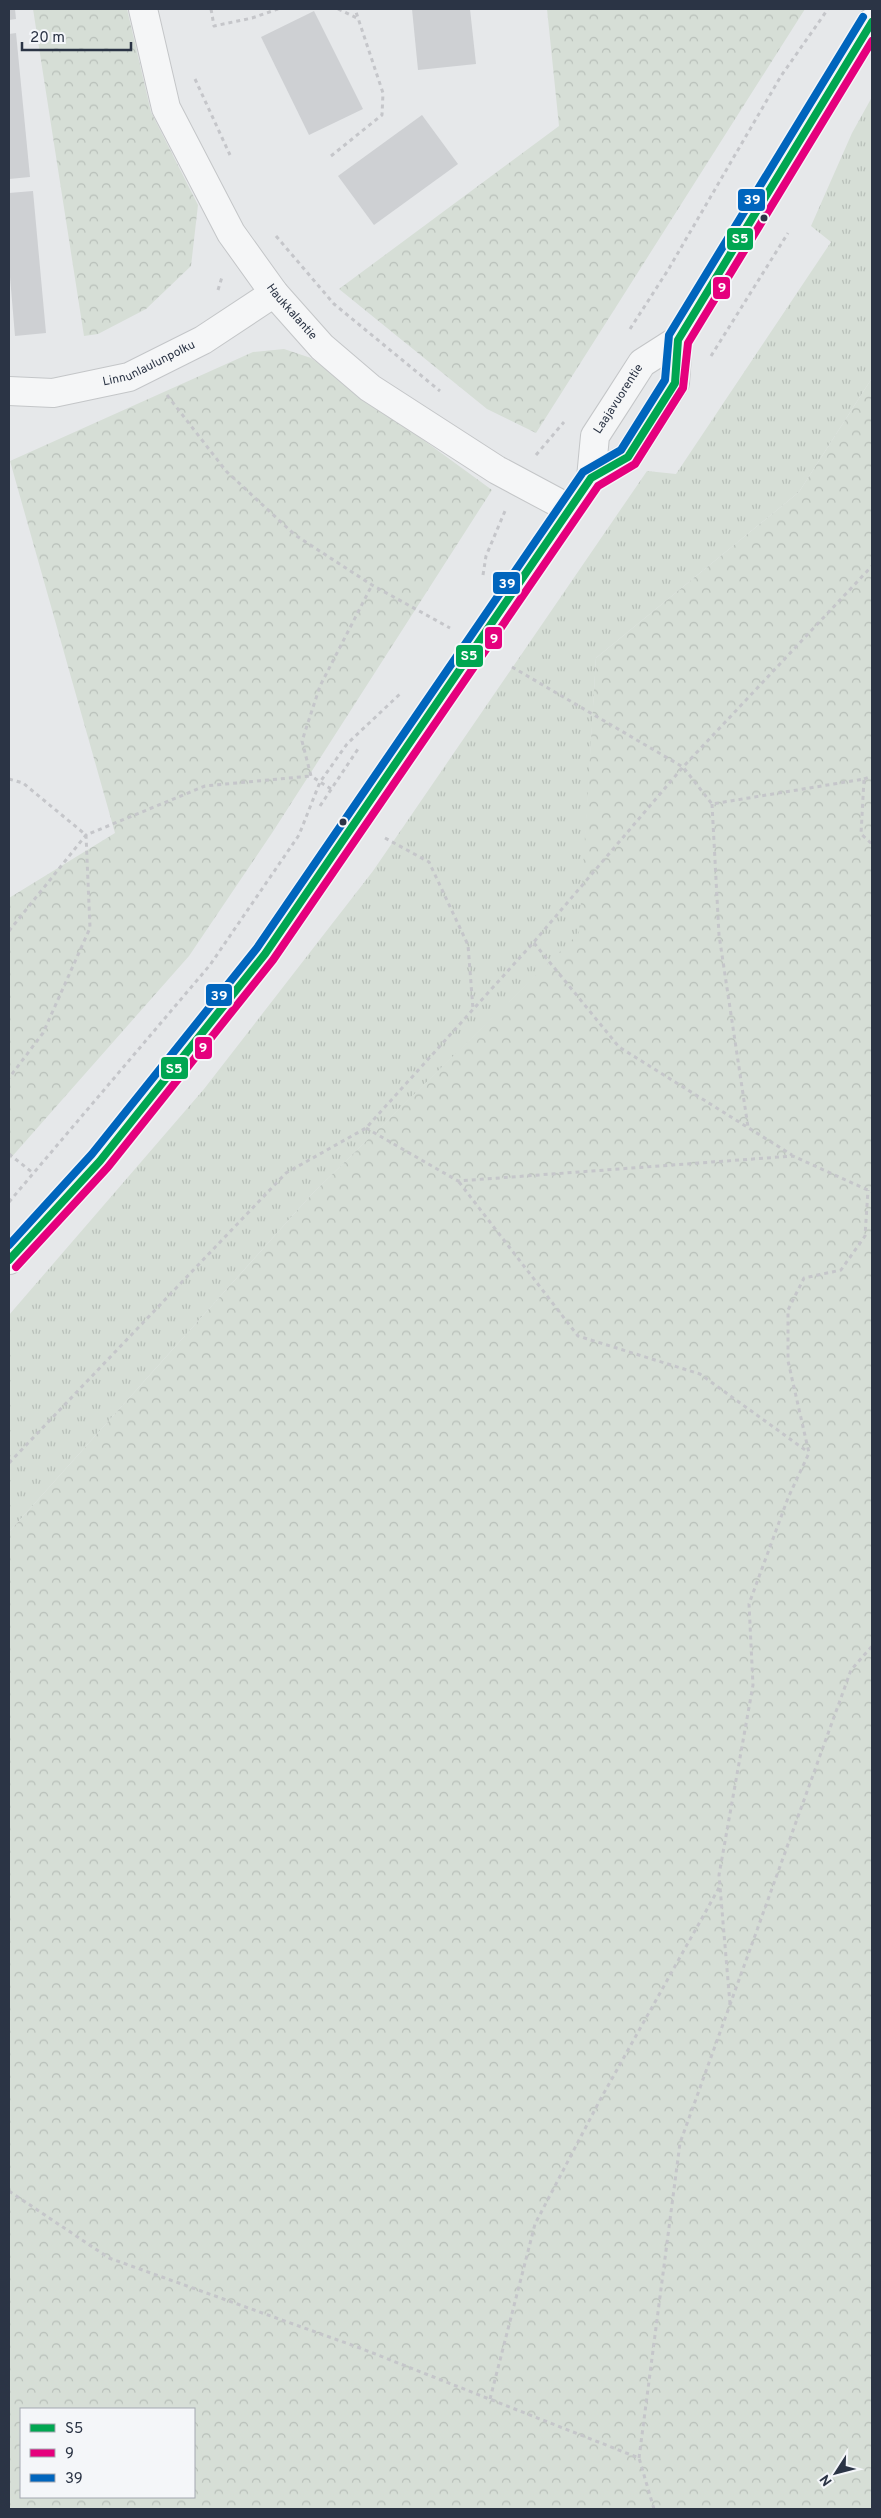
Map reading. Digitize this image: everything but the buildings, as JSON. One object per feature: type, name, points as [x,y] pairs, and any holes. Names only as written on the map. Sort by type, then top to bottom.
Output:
[{"type":"street","name":"Haukkalantie","points":[[143,9],[166,108],[231,233],[274,293],[322,347],[370,388],[519,482],[570,509]]},
{"type":"street","name":"Laajavuorentie","points":[[591,478],[596,436],[611,411],[642,363],[678,340],[872,22]]},
{"type":"street","name":"Linnunlaulunpolku","points":[[9,390],[53,393],[129,377],[203,340],[274,293]]},
{"type":"street","name":"Laajavuorentie","points":[[9,1260],[100,1160],[265,954],[591,478],[628,457],[674,383],[678,340]]},
{"type":"path","points":[[210,9],[214,26],[252,18],[278,9]]},
{"type":"path","points":[[338,9],[358,18]]},
{"type":"path","points":[[332,156],[382,115],[383,93],[355,9]]},
{"type":"path","points":[[627,335],[668,270],[782,76],[828,9]]},
{"type":"path","points":[[192,71],[233,161]]},
{"type":"path","points":[[271,230],[334,304],[447,397]]},
{"type":"path","points":[[216,295],[222,277],[208,251],[231,233]]},
{"type":"path","points":[[152,366],[169,399],[226,471],[295,535],[372,585],[455,630]]},
{"type":"path","points":[[481,585],[486,556],[497,525],[519,482],[541,448]]},
{"type":"path","points":[[9,1463],[286,1173],[366,1128],[533,943],[683,766],[872,566]]},
{"type":"path","points":[[311,776],[302,741],[320,686],[372,585]]},
{"type":"path","points":[[512,667],[683,766],[712,804],[719,935],[748,1128]]},
{"type":"path","points":[[9,1202],[210,965],[299,835],[320,782],[347,744],[409,686]]},
{"type":"path","points":[[320,806],[358,749]]},
{"type":"path","points":[[9,931],[86,835],[205,786],[311,776],[331,789]]},
{"type":"path","points":[[712,804],[864,779],[872,776]]},
{"type":"path","points":[[9,779],[23,783],[86,835],[90,928],[43,1033],[9,1078]]},
{"type":"path","points":[[864,779],[861,834],[872,844]]},
{"type":"path","points":[[355,822],[429,862],[468,944],[473,1010]]},
{"type":"path","points":[[533,943],[619,1047],[793,1156],[870,1191],[865,1236],[842,1270],[804,1278],[788,1310],[788,1362],[809,1453],[788,1498],[749,1604],[753,1685],[719,1875],[730,2004]]},
{"type":"path","points":[[366,1128],[458,1182],[578,1336],[700,1374],[809,1453]]},
{"type":"path","points":[[9,1154],[33,1173]]},
{"type":"path","points":[[458,1182],[793,1156]]},
{"type":"path","points":[[654,2509],[638,2458],[680,2143],[851,1670],[872,1646]]},
{"type":"path","points":[[490,2399],[535,2224],[600,2100],[720,1886]]},
{"type":"path","points":[[9,2192],[109,2258],[360,2348],[638,2458]]},
{"type":"green space","points":[[33,9],[127,9],[151,112],[198,205],[191,266],[146,309],[98,334],[84,336]]},
{"type":"green space","points":[[547,9],[805,9],[536,433],[487,409],[339,289],[559,126]]},
{"type":"green space","points":[[872,97],[872,378],[799,492],[596,658],[580,933],[312,1194],[9,1532],[9,1315],[204,1089],[373,871],[647,471],[676,474],[831,242],[811,226],[852,133]]},
{"type":"green space","points":[[284,349],[311,358],[492,490],[274,830],[189,956],[9,1160],[9,898],[115,833],[10,461],[253,352]]},
{"type":"green space","points":[[872,378],[872,2509],[9,2509],[9,1532],[312,1194],[579,933],[596,658],[799,492]]},
{"type":"transit line","name":"39","points":[[9,1245],[92,1154],[257,948],[583,472],[621,450],[665,380],[669,335],[863,17]]},
{"type":"transit line","name":"S5","points":[[9,1260],[100,1161],[265,954],[591,478],[628,457],[675,383],[678,340],[872,22]]},
{"type":"transit line","name":"9","points":[[16,1267],[108,1167],[273,960],[598,486],[635,464],[683,388],[688,343],[872,41]]}]
